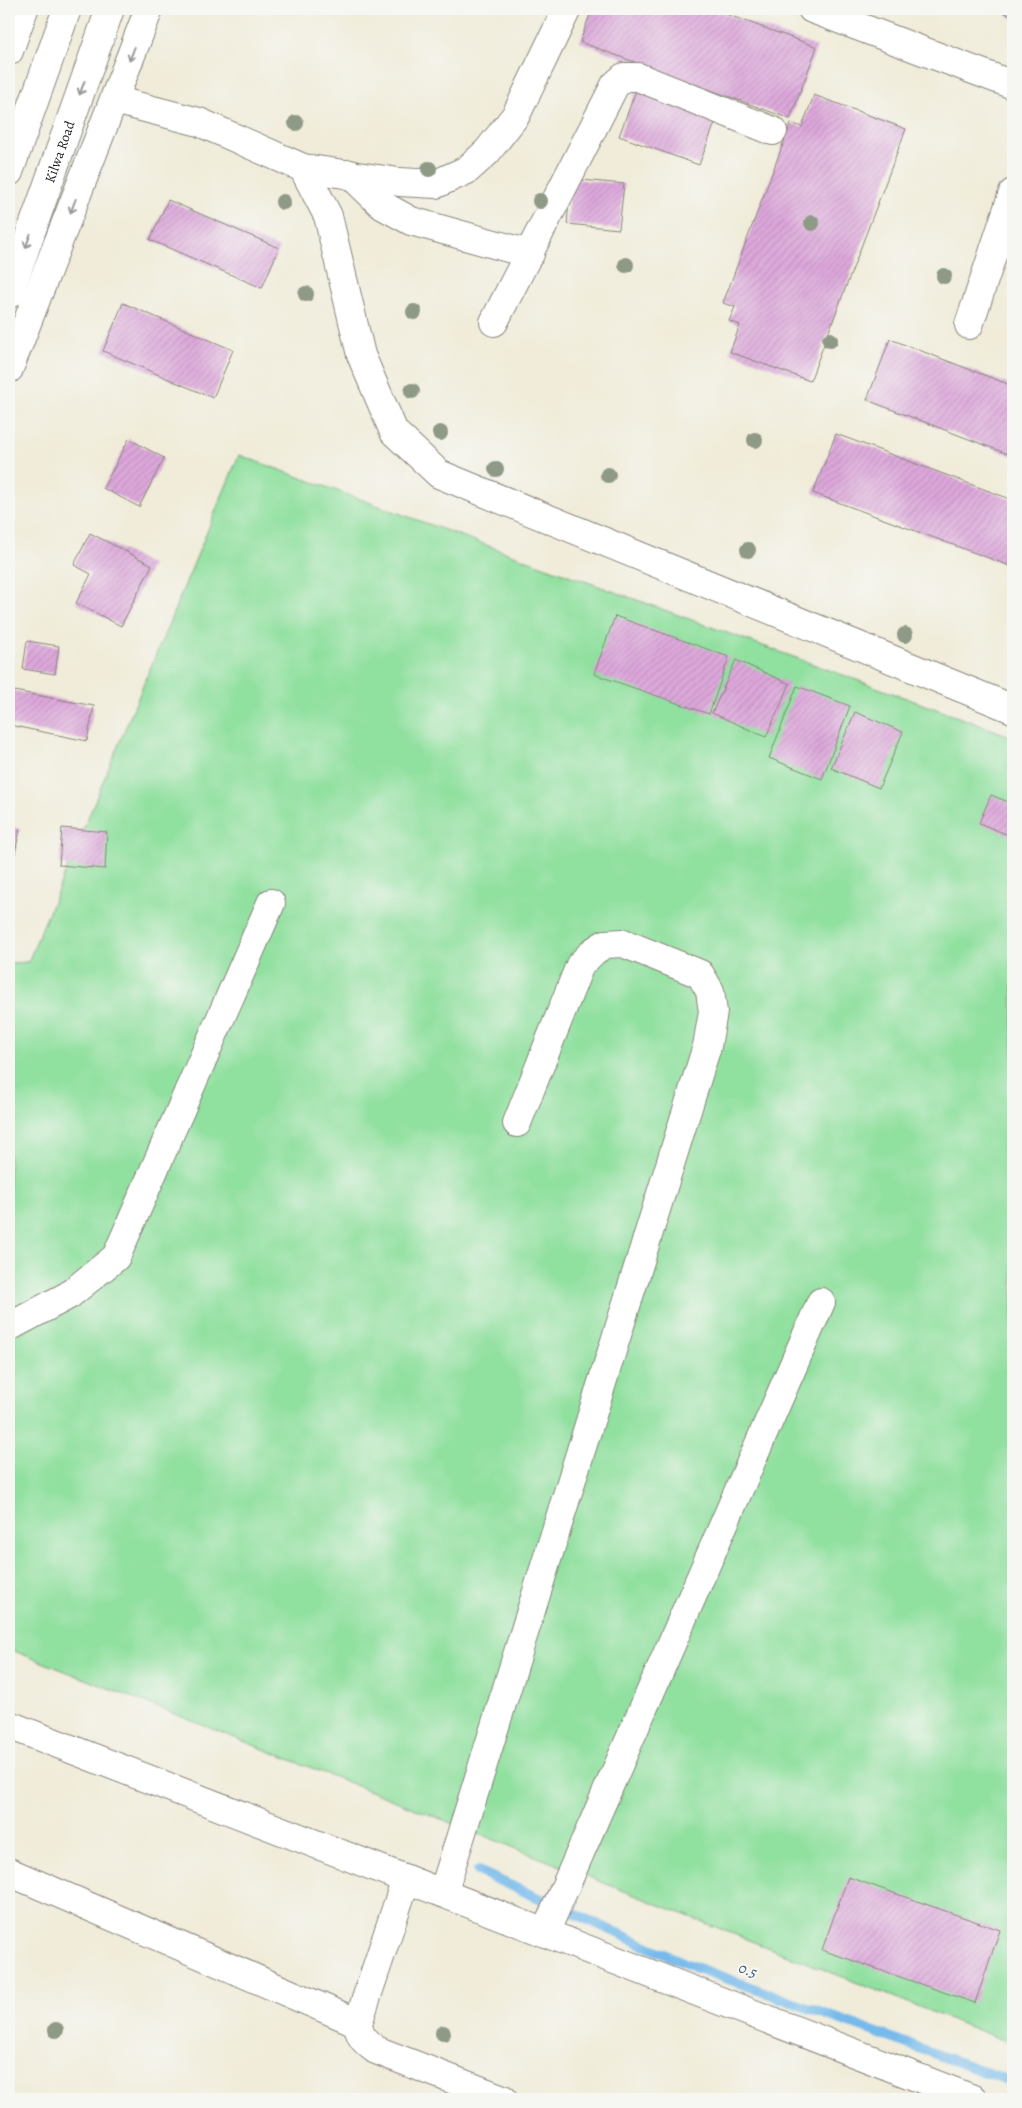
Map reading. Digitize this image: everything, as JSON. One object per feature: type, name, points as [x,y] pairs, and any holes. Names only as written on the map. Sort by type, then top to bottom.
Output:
[{"type":"main road","points":[[9,51],[24,9]]},
{"type":"main road","points":[[9,172],[67,9]]},
{"type":"main road","name":"Kilwa Road","points":[[9,294],[110,9]]},
{"type":"main road","points":[[9,369],[149,9]]},
{"type":"main road","points":[[114,100],[199,122],[303,168],[399,182],[436,184],[467,170],[487,152],[516,115],[566,9]]},
{"type":"main road","points":[[812,9],[1013,85]]},
{"type":"main road","points":[[494,322],[615,85],[624,77],[638,77],[773,130]]},
{"type":"main road","points":[[303,168],[328,216],[361,355],[394,432],[439,474],[1013,709]]},
{"type":"main road","points":[[350,174],[382,205],[411,221],[530,254]]},
{"type":"main road","points":[[969,325],[1013,193]]},
{"type":"main road","points":[[9,1327],[69,1295],[116,1257],[271,903]]},
{"type":"main road","points":[[443,1893],[707,1046],[714,1012],[710,991],[700,974],[623,943],[605,944],[594,951],[580,965],[517,1124]]},
{"type":"main road","points":[[545,1933],[821,1302]]},
{"type":"main road","points":[[9,1725],[973,2099]]},
{"type":"main road","points":[[9,1872],[358,2023]]},
{"type":"main road","points":[[406,1879],[358,2023],[358,2032],[363,2041],[376,2050],[503,2099]]},
{"type":"green space","points":[[239,455],[1013,737],[1013,2044],[9,1649],[9,963],[28,962]]},
{"type":"building","points":[[592,9],[712,9],[817,47],[790,119],[580,42]]},
{"type":"building","points":[[999,9],[1013,9],[1013,18]]},
{"type":"building","points":[[638,85],[718,115],[699,165],[619,136]]},
{"type":"building","points":[[814,95],[906,129],[810,381],[730,352],[740,325],[729,321],[735,307],[723,303],[791,123],[802,127]]},
{"type":"building","points":[[571,179],[624,184],[619,229],[567,224]]},
{"type":"building","points":[[168,200],[279,248],[262,288],[150,240]]},
{"type":"building","points":[[123,303],[233,350],[213,398],[103,351]]},
{"type":"building","points":[[890,339],[1013,386],[1013,456],[867,400]]},
{"type":"building","points":[[836,434],[1013,500],[1013,567],[813,493]]},
{"type":"building","points":[[129,439],[164,458],[139,507],[103,488]]},
{"type":"building","points":[[90,533],[152,565],[121,626],[76,603],[91,574],[74,565]]},
{"type":"building","points":[[615,616],[729,657],[709,714],[594,674]]},
{"type":"building","points":[[27,641],[59,646],[55,674],[23,669]]},
{"type":"building","points":[[736,660],[790,684],[766,737],[712,713]]},
{"type":"building","points":[[797,686],[850,706],[822,779],[769,758]]},
{"type":"building","points":[[9,690],[94,706],[87,741],[9,725]]},
{"type":"building","points":[[855,712],[903,732],[879,788],[831,768]]},
{"type":"building","points":[[991,795],[1013,804],[1013,837],[979,823]]},
{"type":"building","points":[[9,826],[20,829],[10,876],[9,875]]},
{"type":"building","points":[[62,828],[107,832],[105,869],[59,865]]},
{"type":"building","points":[[848,1877],[1000,1930],[975,2003],[822,1950]]},
{"type":"waterway","name":"0.5","points":[[478,1871],[692,1966],[1013,2082]]}]
